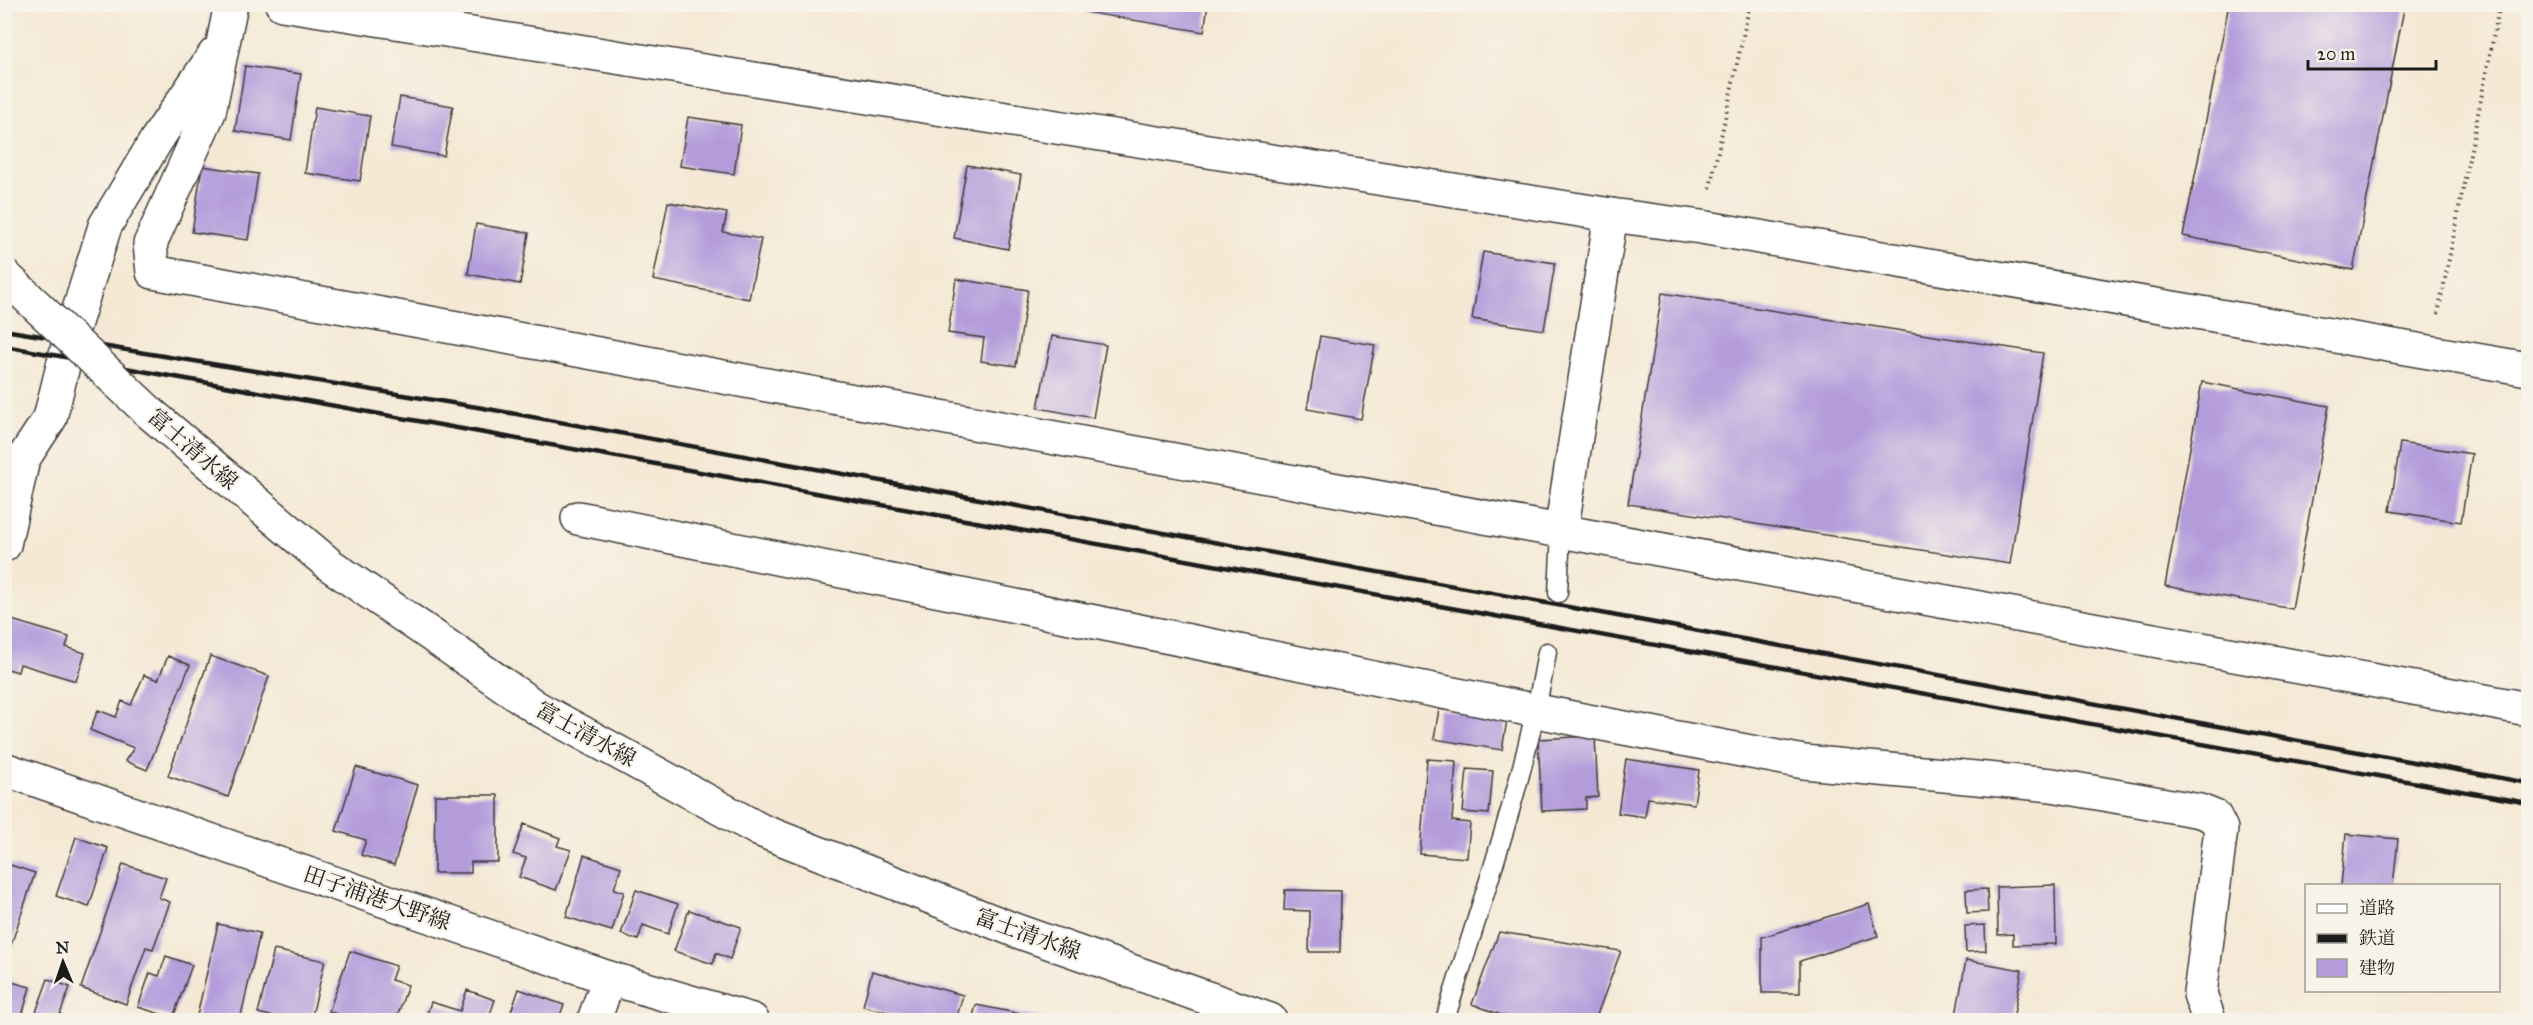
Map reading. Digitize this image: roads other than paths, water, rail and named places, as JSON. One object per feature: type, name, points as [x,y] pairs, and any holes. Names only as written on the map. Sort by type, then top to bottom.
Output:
[{"type":"street","points":[[231,4],[209,112],[150,244],[153,272],[2529,709]]},
{"type":"street","points":[[282,4],[1611,215],[1701,227],[2529,369]]},
{"type":"street","points":[[4,545],[22,459],[50,418],[69,342],[105,226],[157,139],[224,41]]},
{"type":"street","points":[[1561,532],[1611,215]]},
{"type":"street","name":"富士清水線","points":[[4,275],[150,413],[330,565],[537,708],[760,830],[1017,931],[1270,1020]]},
{"type":"street","points":[[578,518],[1537,711],[1804,762],[2052,785],[2200,811],[2215,817],[2221,829],[2200,994],[2209,1020]]},
{"type":"street","name":"田子浦港大野線","points":[[4,769],[609,978],[752,1020]]},
{"type":"street","points":[[594,1020],[609,978]]},
{"type":"lane","points":[[1558,593],[1561,532]]},
{"type":"lane","points":[[1445,1020],[1537,711],[1547,652]]},
{"type":"railway","points":[[4,330],[483,408],[2528,783]]},
{"type":"railway","points":[[4,346],[2528,803]]}]
